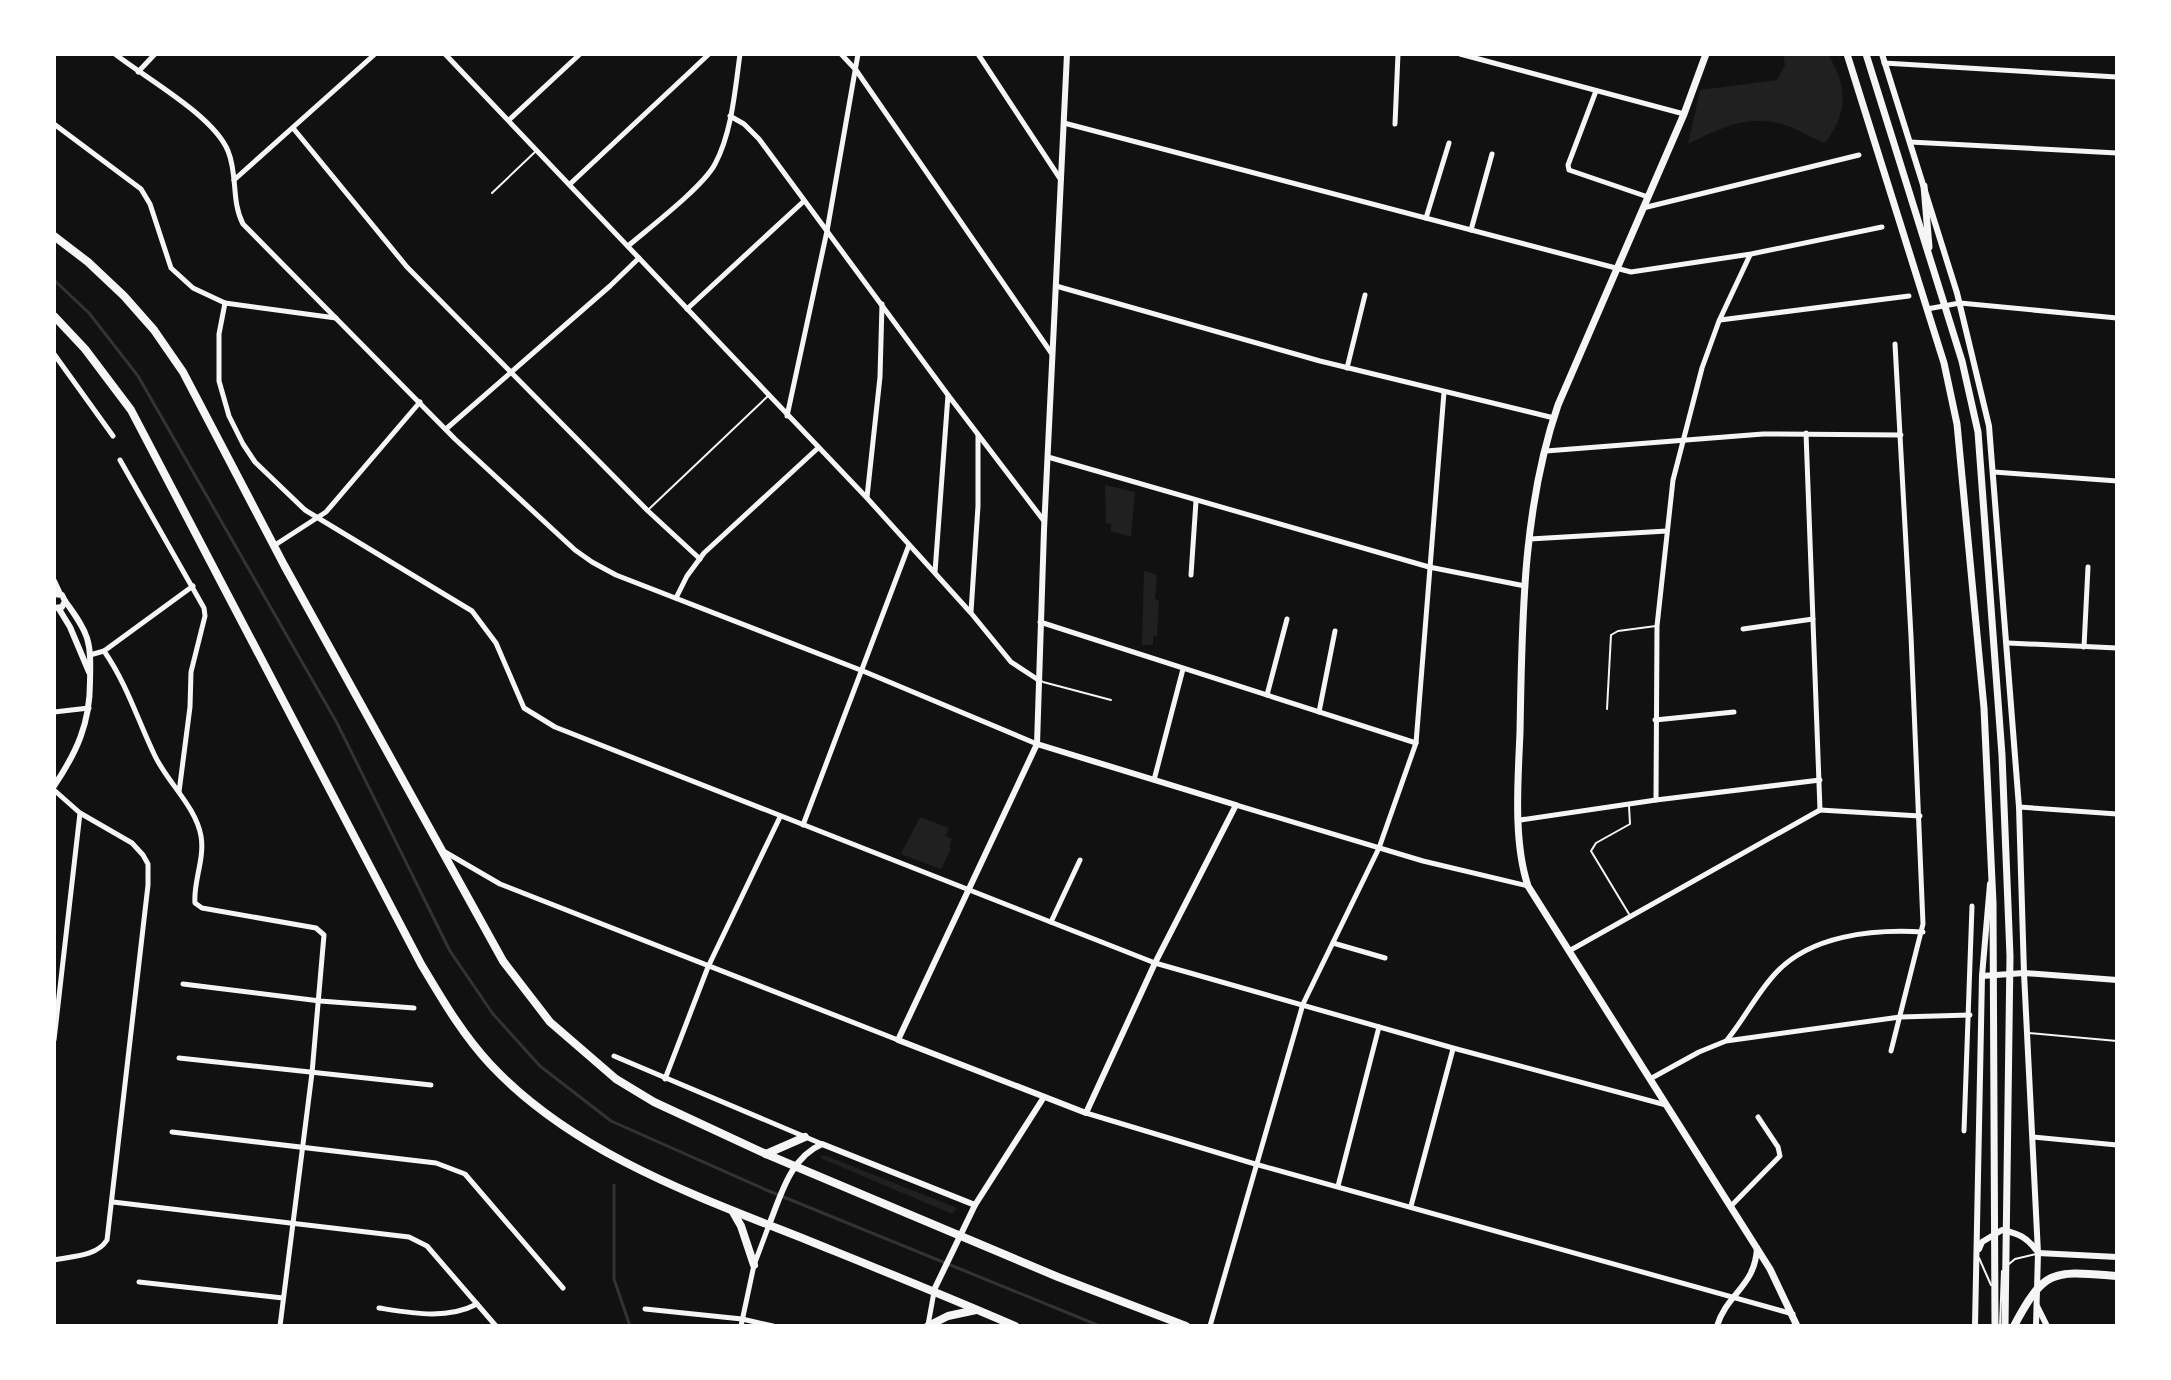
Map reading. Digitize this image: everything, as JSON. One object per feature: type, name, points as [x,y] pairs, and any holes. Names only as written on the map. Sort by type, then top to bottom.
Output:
[{"type":"highway","points":[[54,236],[88,262],[154,330],[206,412],[274,546],[503,961],[522,989],[561,1032],[616,1079],[654,1102],[766,1154],[792,1170],[957,1239],[1186,1326]]},
{"type":"highway","points":[[54,316],[85,349],[131,410],[421,964],[471,1041],[513,1086],[573,1132],[640,1169],[732,1211],[935,1287],[1015,1326]]},
{"type":"highway","points":[[766,1154],[805,1137]]},
{"type":"highway","points":[[732,1211],[741,1226],[754,1265]]},
{"type":"highway","points":[[2014,1326],[2032,1293],[2048,1278],[2061,1273],[2117,1276]]},
{"type":"highway","points":[[928,1326],[948,1316],[977,1310]]},
{"type":"main road","points":[[1706,54],[1684,114],[1554,418],[1546,451],[1525,586],[1519,747],[1521,863],[1528,886],[1757,1248],[1797,1326]]},
{"type":"main road","points":[[1847,54],[1944,363],[1957,424],[1983,692],[1991,864],[1998,1326]]},
{"type":"main road","points":[[1866,54],[1962,361],[1978,432],[2002,755],[2010,973],[1998,1326]]},
{"type":"main road","points":[[1924,186],[1929,257]]},
{"type":"street","points":[[115,54],[210,123],[228,152],[237,212],[243,224],[446,429],[575,550],[616,575],[863,671],[1037,744],[1379,848],[1528,886]]},
{"type":"street","points":[[138,72],[155,54]]},
{"type":"street","points":[[234,180],[375,54]]},
{"type":"street","points":[[509,120],[580,54]]},
{"type":"street","points":[[570,184],[709,54]]},
{"type":"street","points":[[628,246],[712,169],[730,116],[740,54]]},
{"type":"street","points":[[841,54],[856,70],[1052,354]]},
{"type":"street","points":[[787,416],[827,231],[858,54]]},
{"type":"street","points":[[978,54],[1061,181]]},
{"type":"street","points":[[898,1040],[1037,744],[1044,521],[1067,54]]},
{"type":"street","points":[[1395,124],[1398,54]]},
{"type":"street","points":[[1460,54],[1684,114]]},
{"type":"street","points":[[1882,54],[1960,303],[1986,412],[1994,472],[2019,807],[2038,1253],[2036,1326]]},
{"type":"street","points":[[449,55],[867,498],[1011,662],[1040,681]]},
{"type":"street","points":[[1884,63],[2117,77]]},
{"type":"street","points":[[1596,91],[1568,165],[1569,170],[1648,197]]},
{"type":"street","points":[[730,116],[751,131],[1044,521]]},
{"type":"street","points":[[1064,123],[1616,269],[1640,272],[1751,254],[1882,227]]},
{"type":"street","points":[[54,124],[141,189],[150,204],[166,256],[177,275],[193,288],[225,303],[336,318]]},
{"type":"street","points":[[293,128],[407,267],[648,511],[700,559]]},
{"type":"street","points":[[1910,142],[2117,153]]},
{"type":"street","points":[[1426,218],[1449,143]]},
{"type":"street","points":[[1471,230],[1492,154]]},
{"type":"street","points":[[1643,208],[1859,155]]},
{"type":"street","points":[[687,309],[804,201]]},
{"type":"street","points":[[1656,800],[1657,626],[1673,480],[1682,439],[1719,321],[1751,254]]},
{"type":"street","points":[[446,429],[639,258]]},
{"type":"street","points":[[1056,286],[1347,368],[1554,418]]},
{"type":"street","points":[[1347,368],[1365,295]]},
{"type":"street","points":[[1719,321],[1909,296]]},
{"type":"street","points":[[225,303],[218,356],[219,381],[229,416],[255,462],[290,496],[318,517],[472,611],[496,643],[524,708],[555,727],[1155,963],[1666,1105]]},
{"type":"street","points":[[1927,309],[1960,303],[2117,318]]},
{"type":"street","points":[[867,498],[880,377],[882,304]]},
{"type":"street","points":[[1891,1051],[1923,932],[1920,816],[1895,344]]},
{"type":"street","points":[[54,354],[113,436]]},
{"type":"street","points":[[1210,1326],[1303,1004],[1379,848],[1416,743],[1444,392]]},
{"type":"street","points":[[935,573],[948,395]]},
{"type":"street","points":[[274,546],[318,517],[389,441],[420,402]]},
{"type":"street","points":[[1806,433],[1820,810]]},
{"type":"street","points":[[1546,451],[1682,439],[1806,433],[1901,435]]},
{"type":"street","points":[[971,613],[978,506],[978,435]]},
{"type":"street","points":[[676,598],[700,559],[818,448]]},
{"type":"street","points":[[1048,457],[1429,567],[1525,586]]},
{"type":"street","points":[[120,460],[201,600],[205,616],[191,672],[190,707],[179,793]]},
{"type":"street","points":[[1994,472],[2117,481]]},
{"type":"street","points":[[1191,575],[1196,501]]},
{"type":"street","points":[[1530,539],[1667,531]]},
{"type":"street","points":[[803,825],[909,545]]},
{"type":"street","points":[[2084,647],[2088,567]]},
{"type":"street","points":[[54,581],[57,594],[84,629],[92,655],[90,708],[81,741],[54,788],[80,813],[132,843],[148,864],[107,1240],[100,1249],[54,1260]]},
{"type":"street","points":[[82,656],[104,651],[193,586]]},
{"type":"street","points":[[65,601],[56,608],[90,676]]},
{"type":"street","points":[[1267,695],[1287,619]]},
{"type":"street","points":[[1743,629],[1813,619]]},
{"type":"street","points":[[1040,622],[1416,743]]},
{"type":"street","points":[[1319,712],[1335,631]]},
{"type":"street","points":[[2008,643],[2117,648]]},
{"type":"street","points":[[104,651],[125,684],[156,758],[201,834],[201,862],[194,901],[198,906],[316,928],[323,932],[325,942],[320,1001],[280,1326]]},
{"type":"street","points":[[1153,781],[1183,669]]},
{"type":"street","points":[[54,712],[90,708]]},
{"type":"street","points":[[1655,720],[1734,712]]},
{"type":"street","points":[[1520,820],[1820,780]]},
{"type":"street","points":[[1086,1113],[1155,963],[1236,805]]},
{"type":"street","points":[[2019,807],[2117,814]]},
{"type":"street","points":[[1569,951],[1820,810],[1920,816]]},
{"type":"street","points":[[54,1040],[80,813]]},
{"type":"street","points":[[665,1079],[708,967],[780,817]]},
{"type":"street","points":[[441,849],[500,884],[1086,1113],[1255,1164],[1793,1314]]},
{"type":"street","points":[[1051,922],[1080,860]]},
{"type":"street","points":[[1975,1326],[1982,976],[1991,864]]},
{"type":"street","points":[[1964,1131],[1972,906]]},
{"type":"street","points":[[1726,1041],[1776,973],[1800,953],[1826,942],[1850,937],[1881,932],[1923,932]]},
{"type":"street","points":[[1333,943],[1385,958]]},
{"type":"street","points":[[1982,976],[2024,973],[2117,980]]},
{"type":"street","points":[[183,984],[320,1001],[414,1008]]},
{"type":"street","points":[[1649,1080],[1726,1041],[1900,1017],[1970,1015]]},
{"type":"street","points":[[1338,1186],[1379,1027]]},
{"type":"street","points":[[1411,1206],[1453,1048]]},
{"type":"street","points":[[614,1056],[975,1205]]},
{"type":"street","points":[[179,1058],[431,1085]]},
{"type":"street","points":[[928,1326],[935,1287],[957,1239],[975,1205],[1044,1097]]},
{"type":"street","points":[[1730,1207],[1780,1156],[1778,1147],[1758,1117]]},
{"type":"street","points":[[172,1132],[436,1163],[457,1169],[465,1174],[563,1288]]},
{"type":"street","points":[[2033,1137],[2117,1145]]},
{"type":"street","points":[[742,1323],[754,1265],[792,1170],[807,1151],[822,1144]]},
{"type":"street","points":[[113,1202],[400,1235],[427,1246],[496,1326]]},
{"type":"street","points":[[1977,1254],[1982,1242],[2002,1230],[2029,1241],[2038,1253]]},
{"type":"street","points":[[1717,1326],[1733,1297],[1750,1278],[1757,1248]]},
{"type":"street","points":[[2038,1253],[2117,1257]]},
{"type":"street","points":[[139,1282],[283,1298]]},
{"type":"street","points":[[379,1308],[441,1314],[455,1313],[477,1304]]},
{"type":"street","points":[[2037,1306],[2047,1326]]},
{"type":"street","points":[[645,1309],[773,1326]]},
{"type":"lane","points":[[492,193],[537,150]]},
{"type":"lane","points":[[648,511],[768,396]]},
{"type":"lane","points":[[1607,709],[1611,635],[1618,631],[1657,626]]},
{"type":"lane","points":[[1040,681],[1111,700]]},
{"type":"lane","points":[[1629,805],[1630,824],[1596,843],[1591,851],[1631,917]]},
{"type":"lane","points":[[2028,1033],[2117,1041]]},
{"type":"lane","points":[[1998,1326],[2003,1269],[2015,1259],[2038,1253]]},
{"type":"lane","points":[[1977,1254],[1989,1283],[2001,1300]]},
{"type":"lane","points":[[1998,1326],[2000,1306]]},
{"type":"shaded area","points":[[1783,54],[1828,54],[1835,66],[1843,100],[1838,121],[1825,143],[1783,124],[1754,121],[1720,129],[1688,144],[1700,90],[1777,80],[1785,65]]},
{"type":"shaded area","points":[[1105,485],[1135,492],[1131,537],[1111,531],[1111,524],[1106,523]]},
{"type":"shaded area","points":[[1144,571],[1157,575],[1157,636],[1153,636],[1153,645],[1142,645]]},
{"type":"shaded area","points":[[920,817],[949,828],[945,836],[952,839],[951,849],[941,869],[901,854]]},
{"type":"shaded area","points":[[824,1155],[957,1208],[952,1214],[820,1158]]},
{"type":"waterway","points":[[54,280],[89,313],[138,376],[337,723],[450,951],[493,1014],[540,1066],[611,1121],[764,1189],[1100,1326]]},
{"type":"waterway","points":[[614,1185],[614,1279],[630,1326]]}]
